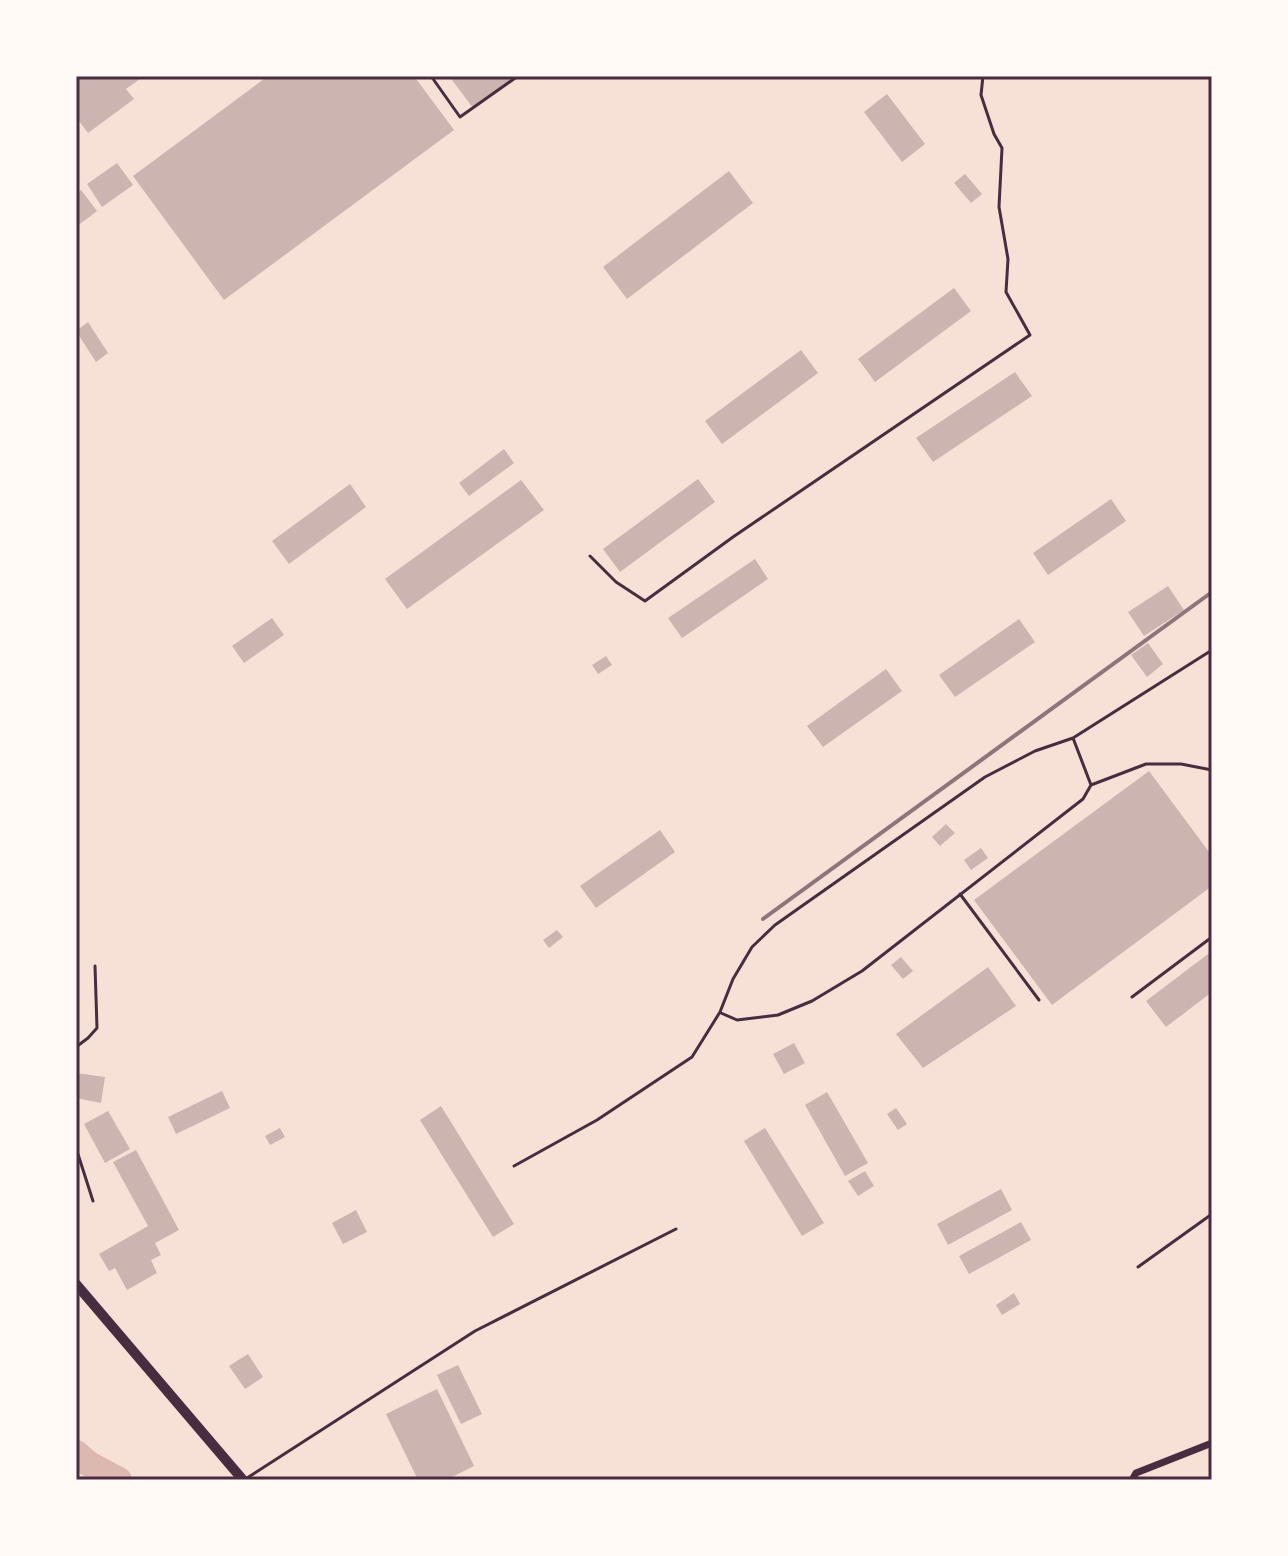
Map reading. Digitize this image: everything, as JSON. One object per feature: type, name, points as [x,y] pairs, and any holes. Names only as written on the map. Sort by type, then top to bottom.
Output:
[{"type":"main road","points":[[76,1284],[243,1480]]},
{"type":"street","points":[[1132,1480],[1136,1473],[1212,1443]]},
{"type":"lane","points":[[431,76],[460,117],[518,76]]},
{"type":"lane","points":[[590,556],[616,582],[645,601],[733,537],[1030,335],[1006,292],[1008,259],[999,207],[1002,148],[981,95],[983,76]]},
{"type":"lane","points":[[514,1166],[597,1120],[682,1065],[702,1043],[752,947],[775,925],[985,777],[1035,751],[1073,738],[1212,650]]},
{"type":"lane","points":[[1073,738],[1091,785]]},
{"type":"lane","points":[[720,1012],[737,1020],[778,1015],[812,1001],[862,971],[1083,799],[1091,785],[1146,764],[1181,764],[1212,770]]},
{"type":"lane","points":[[960,894],[1039,1000]]},
{"type":"lane","points":[[1132,997],[1212,937]]},
{"type":"lane","points":[[76,1047],[97,1028],[95,966]]},
{"type":"lane","points":[[76,1148],[93,1201]]},
{"type":"lane","points":[[1138,1267],[1212,1214]]},
{"type":"lane","points":[[243,1480],[475,1331],[676,1229]]},
{"type":"building","points":[[76,76],[144,76],[126,89],[134,99],[88,133],[76,117]]},
{"type":"building","points":[[268,76],[414,76],[454,130],[224,300],[133,176]]},
{"type":"building","points":[[449,76],[516,76],[473,108]]},
{"type":"building","points":[[887,94],[925,144],[902,162],[864,112]]},
{"type":"building","points":[[117,163],[133,185],[102,207],[87,184]]},
{"type":"building","points":[[729,171],[753,203],[627,299],[603,267]]},
{"type":"building","points":[[965,174],[982,194],[971,203],[954,183]]},
{"type":"building","points":[[81,190],[97,211],[76,227],[76,194]]},
{"type":"building","points":[[954,288],[971,311],[875,382],[858,359]]},
{"type":"building","points":[[88,322],[108,353],[96,362],[76,331]]},
{"type":"building","points":[[801,350],[818,373],[722,444],[705,421]]},
{"type":"building","points":[[1015,372],[1032,396],[933,462],[916,438]]},
{"type":"building","points":[[504,449],[514,463],[469,496],[459,483]]},
{"type":"building","points":[[698,479],[715,502],[620,572],[603,549]]},
{"type":"building","points":[[521,480],[544,510],[407,609],[385,579]]},
{"type":"building","points":[[350,484],[366,507],[289,564],[272,541]]},
{"type":"building","points":[[1111,499],[1126,521],[1048,575],[1033,553]]},
{"type":"building","points":[[755,559],[768,579],[682,638],[668,618]]},
{"type":"building","points":[[1168,586],[1184,610],[1144,636],[1128,612]]},
{"type":"building","points":[[272,618],[284,635],[244,663],[232,646]]},
{"type":"building","points":[[1019,619],[1035,642],[955,697],[939,675]]},
{"type":"building","points":[[1148,643],[1163,664],[1147,677],[1131,655]]},
{"type":"building","points":[[606,656],[612,665],[598,674],[592,665]]},
{"type":"building","points":[[886,669],[902,691],[823,747],[807,726]]},
{"type":"building","points":[[1149,771],[1212,856],[1212,886],[1052,1005],[974,900]]},
{"type":"building","points":[[946,824],[955,833],[940,846],[932,837]]},
{"type":"building","points":[[660,830],[675,852],[596,908],[580,886]]},
{"type":"building","points":[[981,848],[988,858],[971,870],[964,860]]},
{"type":"building","points":[[557,930],[563,937],[549,948],[543,940]]},
{"type":"building","points":[[1212,951],[1212,992],[1166,1027],[1146,1001]]},
{"type":"building","points":[[901,957],[913,971],[903,979],[891,965]]},
{"type":"building","points":[[988,967],[1016,1006],[923,1068],[896,1034]]},
{"type":"building","points":[[794,1043],[805,1063],[784,1074],[773,1054]]},
{"type":"building","points":[[76,1073],[105,1077],[101,1103],[76,1098]]},
{"type":"building","points":[[222,1091],[230,1108],[176,1134],[168,1117]]},
{"type":"building","points":[[827,1092],[868,1163],[845,1176],[805,1105]]},
{"type":"building","points":[[441,1106],[514,1224],[493,1237],[420,1120]]},
{"type":"building","points":[[896,1108],[907,1124],[898,1130],[887,1114]]},
{"type":"building","points":[[108,1111],[130,1149],[105,1163],[84,1124]]},
{"type":"building","points":[[280,1128],[285,1137],[270,1145],[265,1136]]},
{"type":"building","points":[[765,1128],[824,1223],[802,1236],[744,1141]]},
{"type":"building","points":[[136,1150],[179,1230],[155,1243],[161,1255],[151,1260],[157,1273],[127,1290],[115,1268],[109,1271],[99,1254],[148,1226],[113,1162]]},
{"type":"building","points":[[865,1171],[874,1186],[858,1196],[848,1181]]},
{"type":"building","points":[[1001,1189],[1012,1210],[948,1245],[937,1224]]},
{"type":"building","points":[[356,1210],[367,1232],[343,1244],[332,1223]]},
{"type":"building","points":[[1021,1222],[1031,1240],[969,1274],[959,1256]]},
{"type":"building","points":[[1014,1293],[1020,1304],[1002,1315],[996,1305]]},
{"type":"building","points":[[248,1354],[263,1377],[245,1389],[229,1366]]},
{"type":"building","points":[[458,1365],[482,1414],[461,1424],[437,1375]]},
{"type":"building","points":[[437,1389],[474,1466],[446,1480],[418,1480],[386,1414]]},
{"type":"waterway","points":[[76,1453],[89,1464],[119,1480]]},
{"type":"railway","points":[[763,919],[1212,592]]}]
